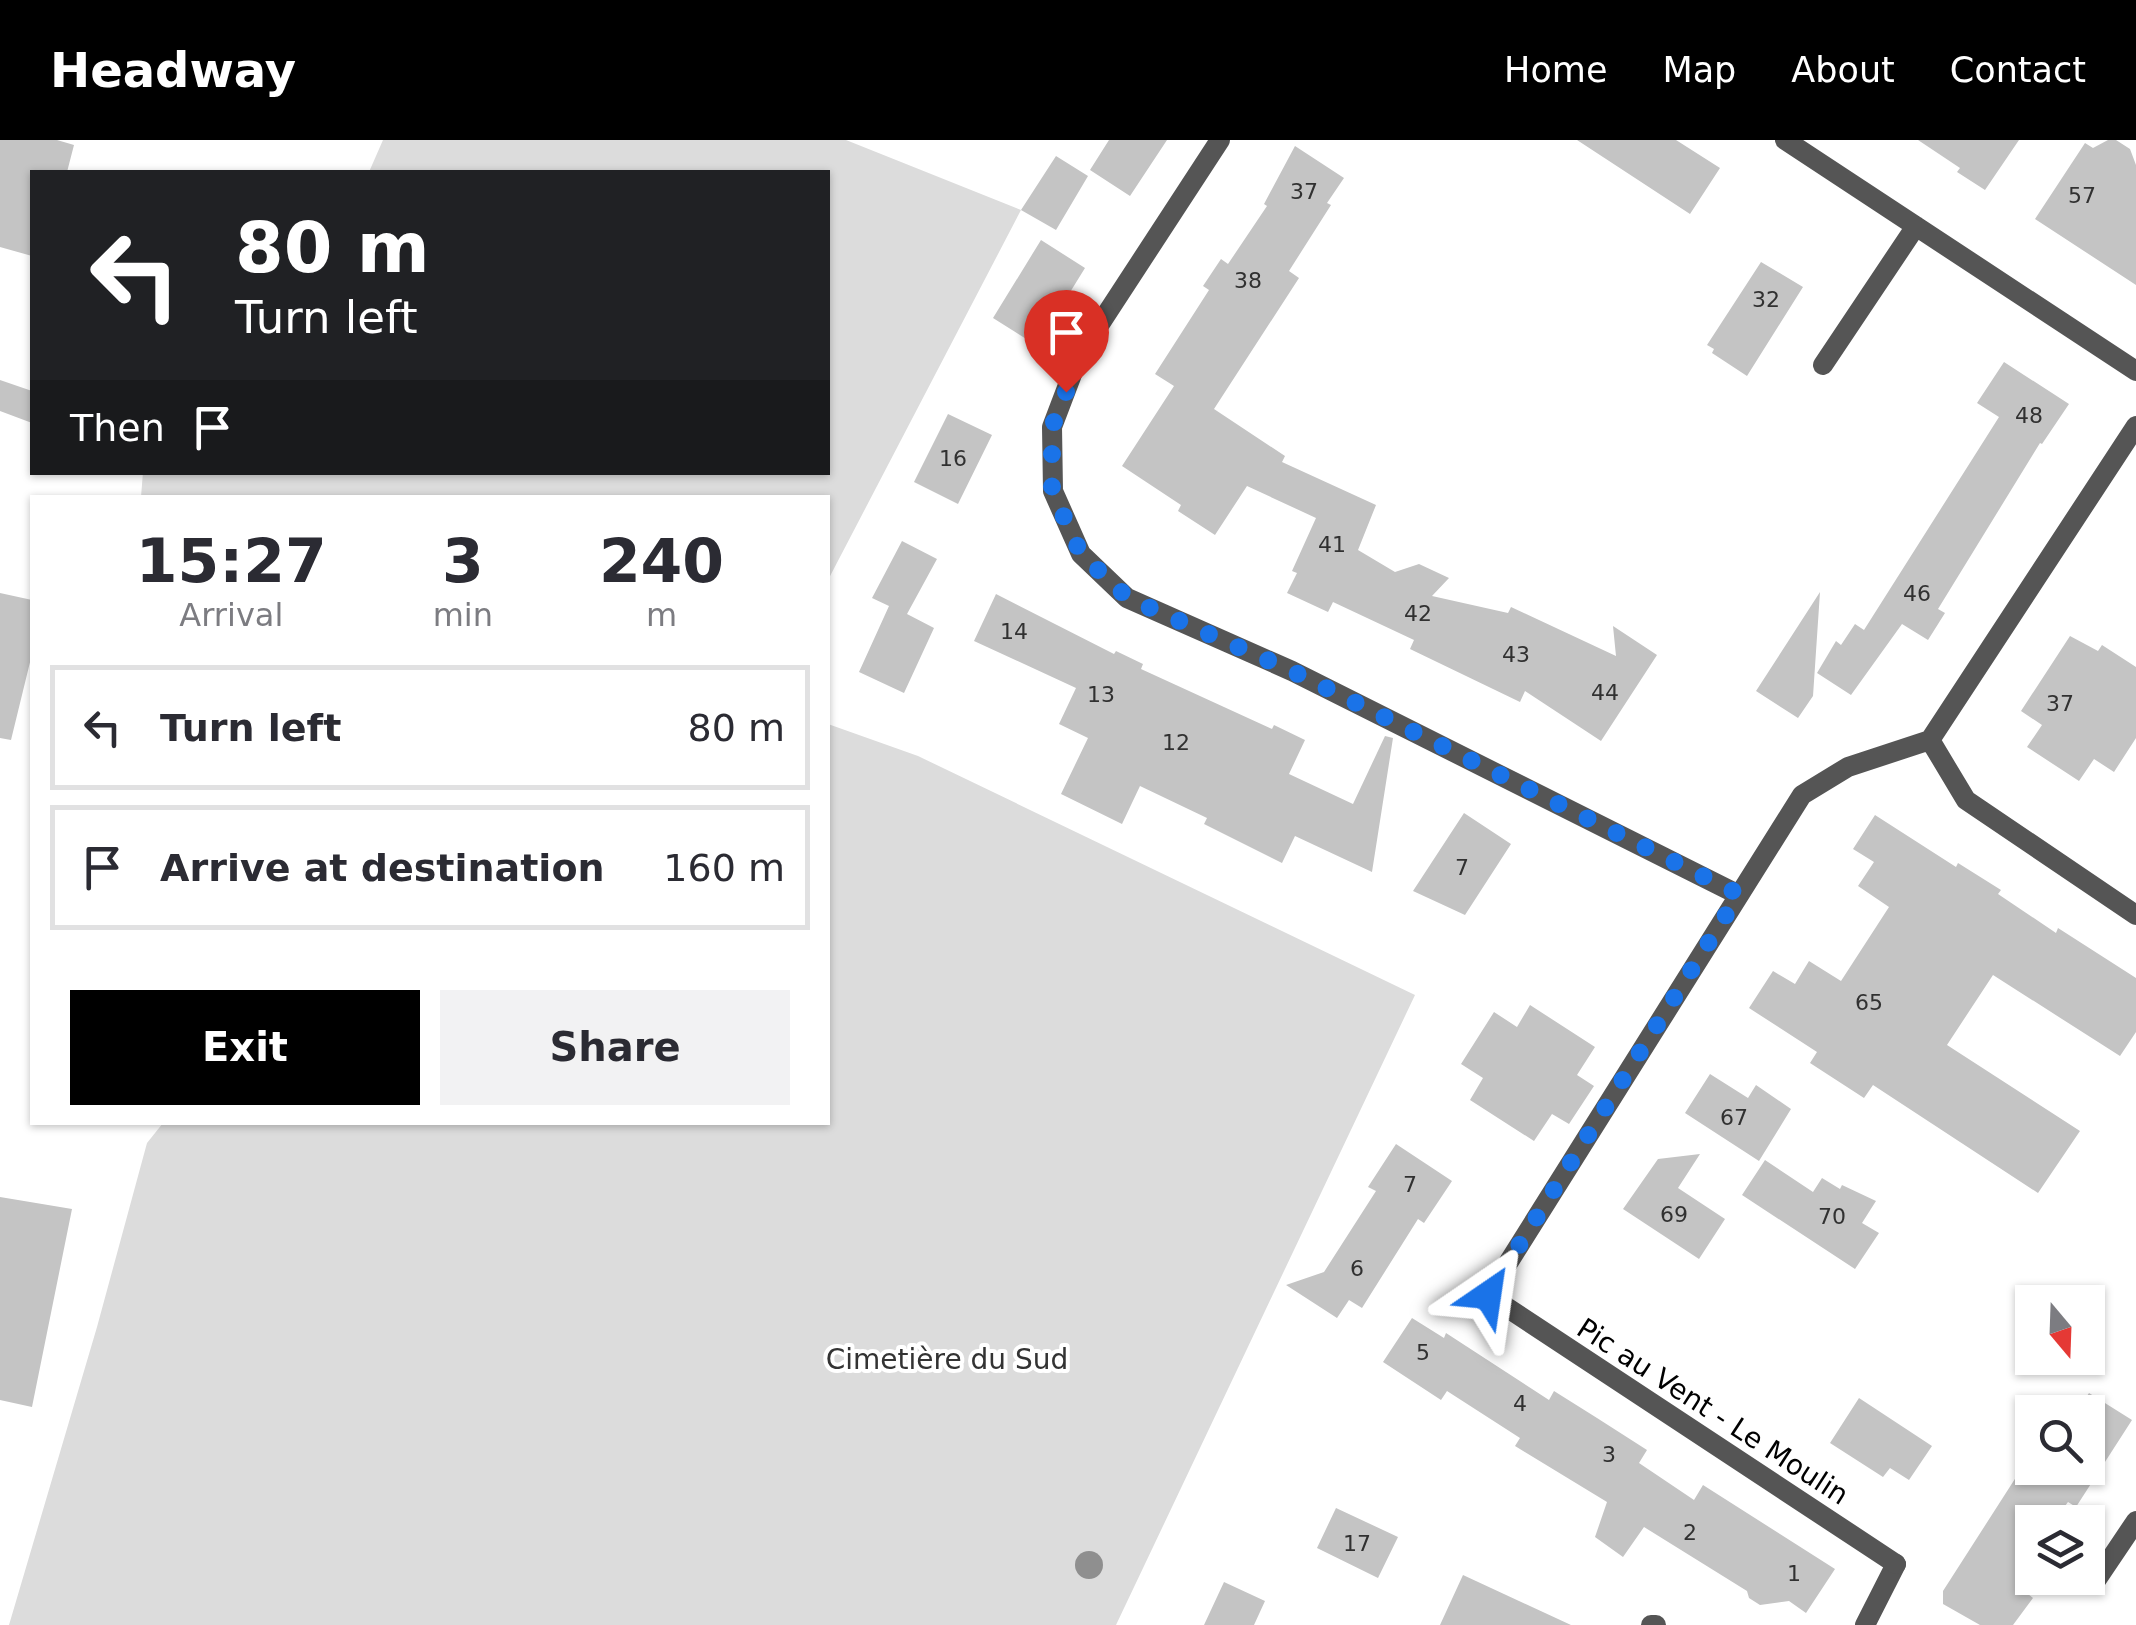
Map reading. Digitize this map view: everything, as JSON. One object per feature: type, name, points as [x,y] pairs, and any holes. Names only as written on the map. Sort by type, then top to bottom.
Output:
[{"type":"street","points":[[1220,140],[1080,356],[1052,427],[1052,491],[1081,554],[1128,598],[1292,671],[1739,894]]},
{"type":"street","points":[[1785,140],[2136,370]]},
{"type":"street","points":[[1823,365],[1916,226]]},
{"type":"street","points":[[2136,426],[1930,740],[1966,800],[2136,915]]},
{"type":"street","name":"Pic au Vent - Le Moulin","points":[[1865,1625],[1896,1564],[1488,1295],[1802,795],[1848,767],[1930,740]]},
{"type":"street","points":[[2105,1568],[2136,1521]]},
{"type":"green space","points":[[383,140],[846,140],[1021,210],[830,576],[830,495],[141,495],[143,475],[830,475],[830,170],[370,170]]},
{"type":"green space","name":"Cimetière du Sud","points":[[830,725],[918,756],[1415,995],[1116,1625],[9,1625],[147,1143],[161,1125],[830,1125]]},
{"type":"building","points":[[0,140],[57,140],[74,145],[68,170],[30,170],[30,255],[0,247]]},
{"type":"building","points":[[1109,140],[1167,140],[1130,196],[1090,170]]},
{"type":"building","points":[[1577,140],[1676,140],[1720,168],[1690,214]]},
{"type":"building","points":[[1918,140],[2019,140],[1985,190]]},
{"type":"building","points":[[2116,140],[2130,149],[2136,165],[2136,285],[2035,219],[2085,143],[2093,148]]},
{"type":"building","points":[[1295,146],[1344,178],[1289,271],[1299,278],[1214,409],[1285,456],[1282,462],[1376,505],[1358,550],[1395,572],[1419,564],[1449,578],[1432,596],[1508,613],[1511,607],[1616,656],[1613,626],[1657,655],[1601,741],[1525,691],[1520,702],[1410,649],[1414,640],[1333,602],[1328,612],[1287,593],[1297,573],[1292,571],[1316,518],[1247,486],[1215,535],[1178,511],[1181,505],[1122,466],[1174,386],[1155,374],[1209,290],[1203,286],[1221,259],[1228,264],[1267,206],[1264,204]]},
{"type":"building","points":[[1056,156],[1088,176],[1056,230],[1021,210]]},
{"type":"building","points":[[1041,240],[1085,268],[1046,331],[1041,328],[1031,342],[993,318]]},
{"type":"building","points":[[1761,262],[1803,287],[1747,376],[1712,353],[1714,349],[1707,345]]},
{"type":"building","points":[[2004,362],[2069,404],[2040,443],[1938,609],[1945,613],[1928,640],[1902,624],[1851,695],[1817,673],[1836,641],[1841,645],[1855,624],[1864,630],[1999,417],[1977,403]]},
{"type":"building","points":[[0,380],[30,390],[30,422],[0,411]]},
{"type":"building","points":[[948,414],[992,435],[958,504],[914,482]]},
{"type":"building","points":[[902,541],[937,559],[907,614],[934,628],[904,693],[859,672],[889,606],[872,598]]},
{"type":"building","points":[[1820,592],[1813,696],[1798,718],[1756,691]]},
{"type":"building","points":[[0,593],[30,600],[30,662],[11,740],[0,738]]},
{"type":"building","points":[[996,594],[1114,654],[1116,651],[1143,664],[1141,669],[1272,729],[1274,725],[1305,740],[1289,774],[1353,804],[1385,736],[1393,738],[1372,872],[1295,836],[1282,863],[1204,824],[1207,818],[1140,786],[1122,824],[1061,794],[1088,738],[1059,724],[1076,688],[974,641]]},
{"type":"building","points":[[2070,636],[2098,651],[2102,645],[2136,667],[2136,738],[2114,772],[2094,759],[2079,781],[2027,747],[2042,725],[2021,711]]},
{"type":"building","points":[[1464,813],[1511,844],[1465,915],[1413,891]]},
{"type":"building","points":[[1875,815],[1956,867],[1958,863],[2001,890],[1998,894],[2056,933],[2058,928],[2136,978],[2136,1032],[2120,1056],[1993,975],[1947,1045],[2080,1131],[2038,1193],[1873,1085],[1864,1098],[1810,1063],[1817,1052],[1749,1008],[1773,971],[1795,984],[1809,961],[1841,981],[1889,907],[1858,886],[1874,862],[1853,849]]},
{"type":"building","points":[[1530,1005],[1595,1047],[1577,1075],[1594,1086],[1569,1124],[1552,1114],[1534,1141],[1470,1100],[1483,1078],[1461,1064],[1494,1012],[1517,1027]]},
{"type":"building","points":[[1710,1074],[1748,1098],[1756,1085],[1791,1109],[1759,1161],[1685,1113]]},
{"type":"building","points":[[1396,1144],[1452,1181],[1424,1223],[1418,1219],[1362,1308],[1349,1300],[1337,1318],[1286,1285],[1324,1272],[1376,1191],[1368,1187]]},
{"type":"building","points":[[1700,1154],[1678,1188],[1725,1219],[1699,1259],[1623,1209],[1658,1159]]},
{"type":"building","points":[[1765,1160],[1813,1192],[1822,1178],[1840,1189],[1842,1185],[1876,1201],[1862,1223],[1879,1233],[1855,1269],[1742,1195]]},
{"type":"building","points":[[0,1197],[72,1209],[32,1407],[0,1400]]},
{"type":"building","points":[[1412,1318],[1444,1338],[1446,1333],[1549,1400],[1554,1391],[1647,1450],[1639,1463],[1694,1500],[1703,1485],[1835,1569],[1806,1613],[1789,1601],[1760,1605],[1749,1598],[1747,1591],[1644,1527],[1623,1557],[1595,1537],[1607,1502],[1515,1446],[1520,1438],[1447,1391],[1441,1400],[1383,1362]]},
{"type":"building","points":[[1859,1398],[1932,1446],[1909,1480],[1890,1468],[1883,1477],[1830,1443]]},
{"type":"building","points":[[2105,1403],[2132,1420],[2105,1462]]},
{"type":"building","points":[[2015,1479],[2015,1485],[2090,1485],[2077,1505],[2068,1502],[2015,1505],[2015,1595],[2033,1598],[2013,1625],[1980,1625],[1943,1604],[1943,1591]]},
{"type":"building","points":[[1336,1508],[1398,1537],[1378,1578],[1317,1548]]},
{"type":"building","points":[[1463,1575],[1571,1625],[1440,1625]]},
{"type":"building","points":[[1224,1582],[1265,1601],[1254,1625],[1204,1625]]},
{"type":"route","points":[[1066,392],[1052,427],[1052,491],[1081,554],[1128,598],[1292,671],[1739,894],[1488,1295]]}]
